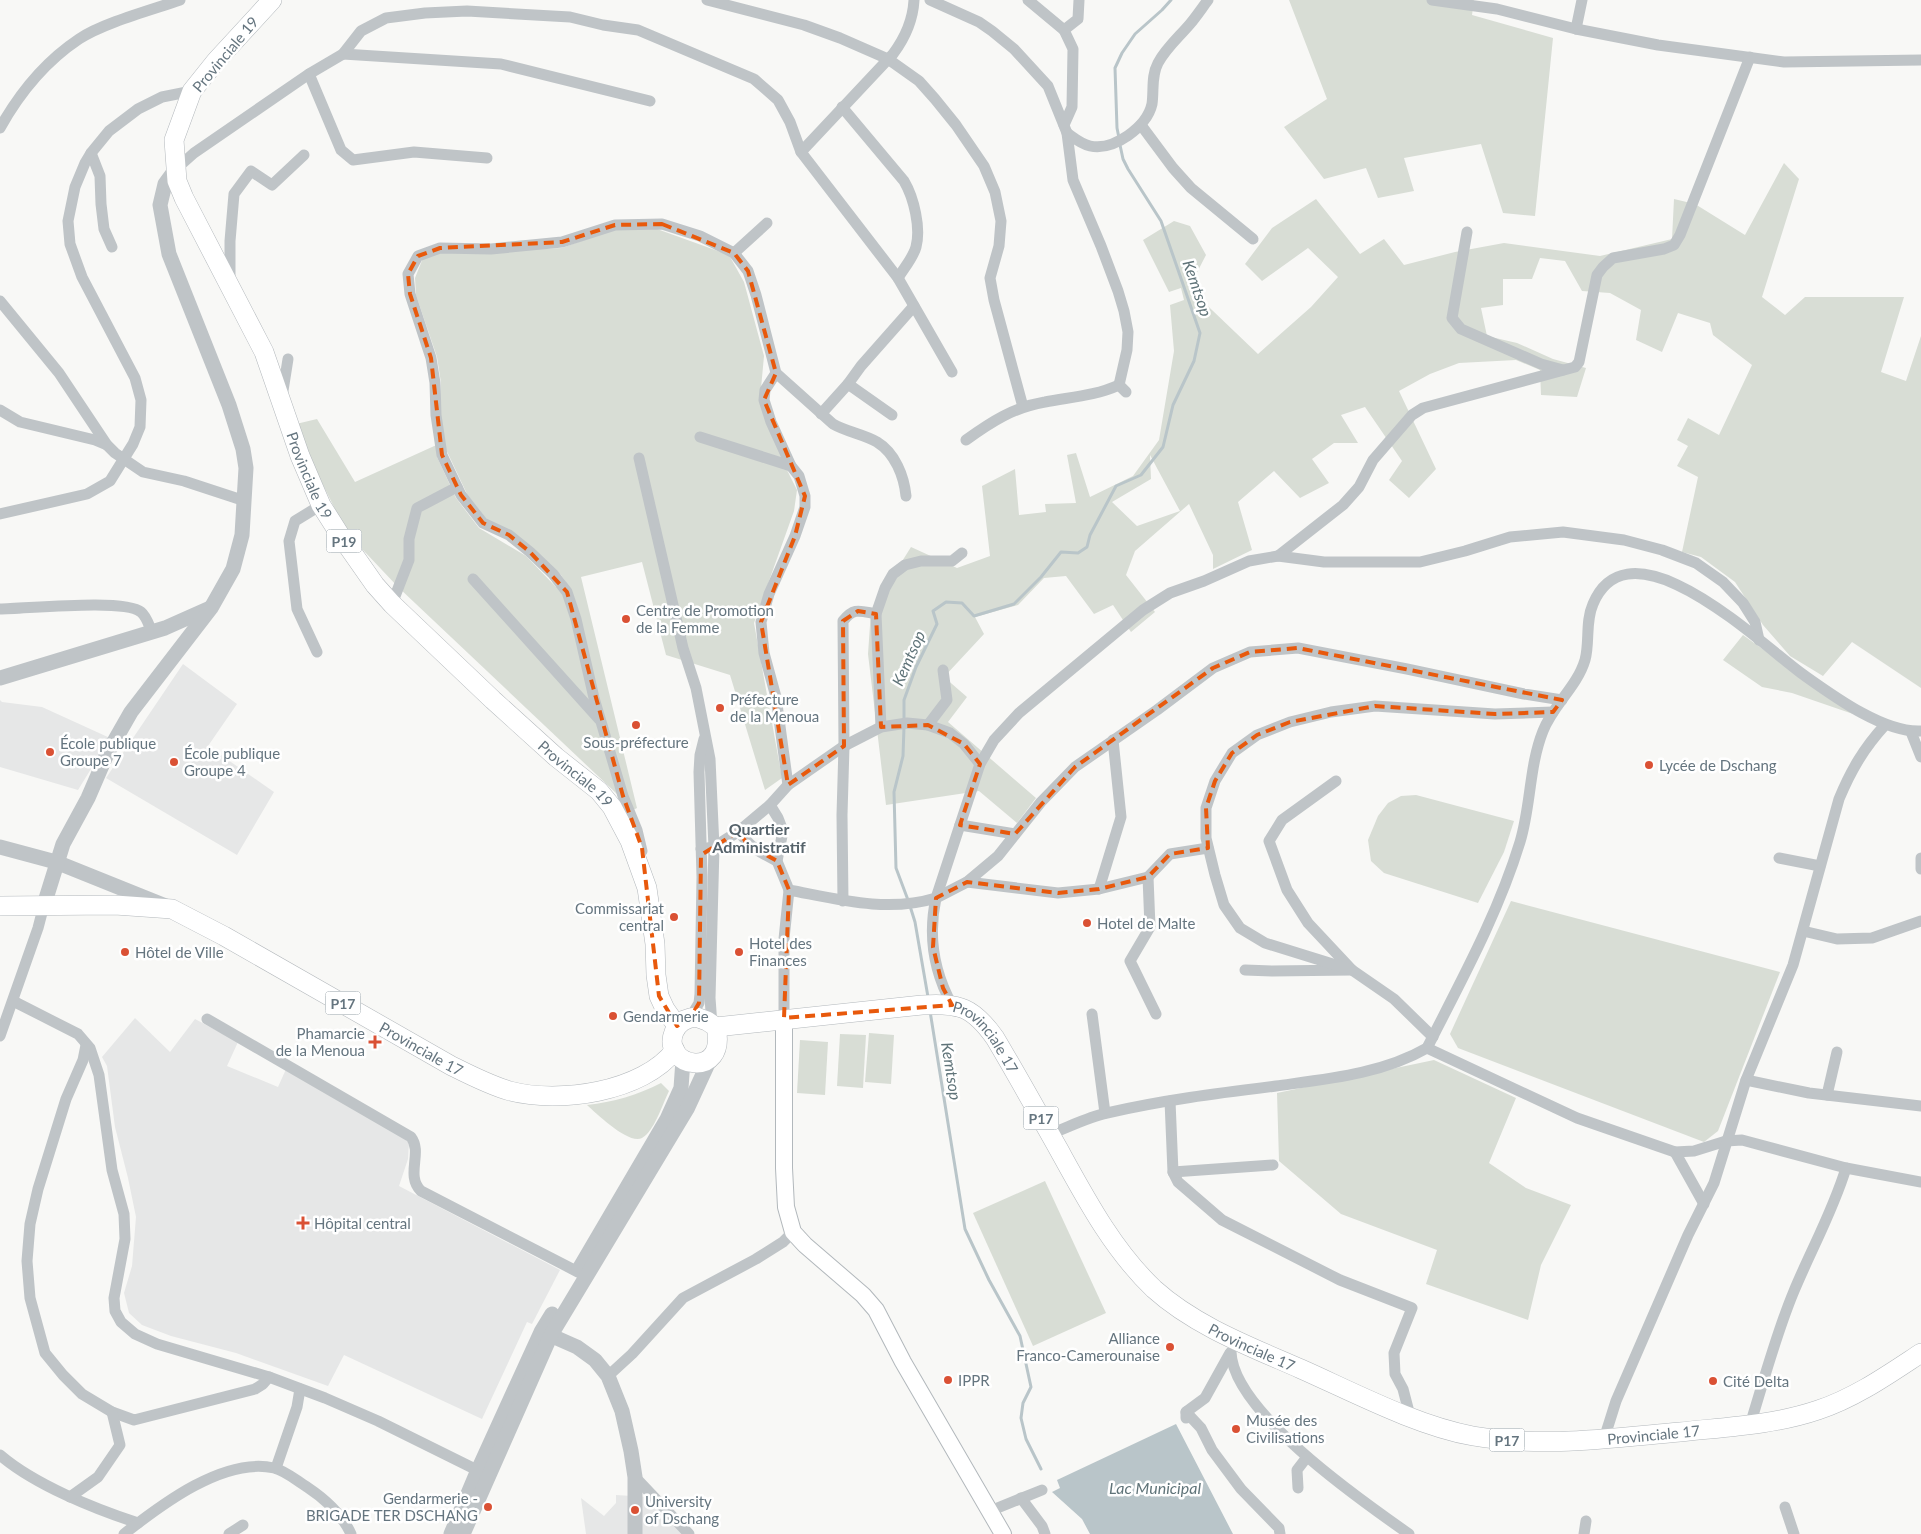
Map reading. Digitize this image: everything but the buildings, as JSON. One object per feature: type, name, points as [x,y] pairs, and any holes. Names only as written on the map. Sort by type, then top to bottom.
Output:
[{"type":"main road","name":"Provinciale 19","points":[[272,0],[216,61],[192,91],[174,140],[177,181],[264,352],[300,456],[321,505],[350,550],[392,604],[500,707],[556,757],[599,791],[612,808],[622,825],[642,873],[651,910],[659,996],[665,1009],[684,1022]]},
{"type":"main road","name":"Provinciale 17","points":[[0,906],[140,906],[172,909],[224,936],[450,1065],[511,1092],[537,1096],[602,1091],[649,1073],[667,1060],[679,1055]]},
{"type":"main road","name":"Provinciale 17","points":[[714,1026],[938,1004],[969,1011],[983,1020],[995,1038],[1090,1207],[1125,1256],[1140,1274],[1168,1301],[1234,1346],[1446,1430],[1473,1436],[1540,1442],[1604,1439],[1750,1425],[1794,1417],[1836,1403],[1877,1381],[1921,1353]]},
{"type":"main road","points":[[702,1018],[714,1026],[718,1044],[711,1057],[697,1063],[690,1063],[679,1055],[672,1038],[684,1022],[702,1018]]},
{"type":"main road","points":[[784,1018],[784,1168],[786,1207],[793,1232],[876,1310],[903,1362],[1003,1534]]},
{"type":"street","points":[[0,128],[14,103],[53,60],[80,38],[106,26],[180,0]]},
{"type":"street","points":[[707,0],[804,26],[840,38],[888,59],[918,81],[956,125],[984,166],[995,192],[1001,221],[999,246],[990,278],[994,300],[1023,407]]},
{"type":"street","points":[[801,152],[901,44],[914,11],[914,0]]},
{"type":"street","points":[[930,0],[979,22],[1014,49],[1048,86],[1066,129],[1073,180],[1118,290],[1128,332],[1123,388],[1084,397],[1044,402],[1023,407],[1005,414],[966,440]]},
{"type":"street","points":[[1028,0],[1064,30],[1073,49],[1072,107],[1066,129]]},
{"type":"street","points":[[1064,30],[1078,19],[1079,0]]},
{"type":"street","points":[[1066,129],[1079,142],[1092,146],[1112,144],[1122,140],[1141,125],[1152,105],[1154,70],[1161,57],[1191,23],[1208,0]]},
{"type":"street","points":[[1432,0],[1497,9],[1576,29],[1658,45],[1750,58],[1784,62],[1921,60]]},
{"type":"street","points":[[1576,29],[1582,0]]},
{"type":"street","points":[[0,1036],[63,844],[88,798],[107,754],[131,712],[211,608],[234,569],[242,535],[246,468],[243,449],[229,405],[169,254],[160,205],[165,184],[176,169],[194,153],[309,74],[343,54],[362,31],[386,18],[426,13],[468,11],[553,15],[638,30],[754,79],[778,100],[790,122],[801,152],[898,278],[952,372]]},
{"type":"street","points":[[343,54],[501,64],[650,101]]},
{"type":"street","points":[[1278,556],[1343,506],[1359,488],[1373,460],[1412,415],[1423,408],[1575,367],[1579,362],[1597,276],[1602,267],[1613,258],[1664,249],[1674,245],[1680,235],[1750,58]]},
{"type":"street","points":[[309,74],[341,150],[353,160],[414,152],[488,158]]},
{"type":"street","points":[[0,514],[87,494],[110,481],[125,459],[140,427],[141,400],[135,378],[82,277],[70,244],[68,221],[75,187],[91,152],[109,131],[138,109],[162,97],[192,91]]},
{"type":"street","points":[[842,107],[909,189],[917,240],[913,253],[898,278]]},
{"type":"street","points":[[1141,125],[1172,168],[1191,188],[1253,239]]},
{"type":"street","points":[[91,152],[100,176],[104,229],[112,247]]},
{"type":"street","points":[[230,288],[230,241],[234,194],[251,171],[272,185],[304,155]]},
{"type":"street","points":[[734,253],[767,223]]},
{"type":"street","points":[[642,873],[642,848],[623,796],[602,723],[576,619],[567,592],[553,574],[509,535],[483,524],[460,496],[442,455],[436,414],[436,383],[432,358],[410,294],[408,274],[418,256],[440,248],[491,248],[562,242],[616,225],[662,224],[700,236],[734,253],[748,271],[776,373],[821,414],[843,430],[878,442],[890,454],[899,468],[904,481],[906,496]]},
{"type":"street","points":[[1467,232],[1452,318],[1455,323],[1461,329],[1541,364],[1565,370]]},
{"type":"street","points":[[0,300],[59,373],[115,454],[143,472],[184,481],[245,501]]},
{"type":"street","points":[[821,414],[914,306]]},
{"type":"street","points":[[282,402],[288,359]]},
{"type":"street","points":[[776,373],[765,390],[764,400],[771,422],[803,487],[805,507],[795,536],[768,594],[761,622],[764,653],[776,697],[788,785]]},
{"type":"street","points":[[848,384],[892,415]]},
{"type":"street","points":[[0,410],[20,422],[95,440],[108,445]]},
{"type":"street","points":[[700,437],[792,466]]},
{"type":"street","points":[[639,458],[683,648],[696,688],[710,759],[714,847],[710,998],[714,1026]]},
{"type":"street","points":[[392,604],[409,560],[409,539],[417,508],[457,487]]},
{"type":"street","points":[[317,652],[297,609],[289,540],[295,521],[321,505]]},
{"type":"street","points":[[938,1004],[943,988],[933,947],[931,933],[932,917],[936,898],[980,764],[994,740],[1019,713],[1143,610],[1170,593],[1204,581],[1249,561],[1278,556],[1324,562],[1420,562],[1465,552],[1510,537],[1563,532],[1624,540],[1662,550],[1696,563],[1722,582],[1743,603],[1755,622],[1759,640]]},
{"type":"street","points":[[881,727],[876,614],[885,588],[893,574],[905,564],[921,561],[952,561],[962,553]]},
{"type":"street","points":[[1050,1134],[1106,1113],[1170,1101],[1314,1081],[1389,1065],[1427,1048],[1492,918],[1518,850],[1532,788],[1534,760],[1543,732],[1552,712],[1578,678],[1585,659],[1591,609],[1598,591],[1611,581],[1624,576],[1643,574],[1664,578],[1700,596],[1802,674],[1857,709],[1885,725],[1916,731],[1921,757]]},
{"type":"street","points":[[473,579],[602,723]]},
{"type":"street","points":[[0,609],[114,605],[134,608],[141,612],[152,632]]},
{"type":"street","points":[[0,678],[152,632],[211,608]]},
{"type":"street","points":[[843,901],[843,621],[849,612],[858,610],[876,614]]},
{"type":"street","points":[[789,890],[843,901],[884,905],[911,904],[936,898],[967,882],[998,856],[1041,802],[1075,767],[1213,668],[1250,652],[1298,648],[1562,700]]},
{"type":"street","points":[[928,725],[947,700],[943,670]]},
{"type":"street","points":[[1352,970],[1265,943],[1240,928],[1224,904],[1206,838],[1206,808],[1215,781],[1232,753],[1257,735],[1290,722],[1331,712],[1374,706],[1495,714],[1552,712]]},
{"type":"street","points":[[701,849],[714,847],[739,831],[770,805],[788,785],[844,746],[881,727],[908,723],[928,725],[950,733],[964,744],[980,764]]},
{"type":"street","points":[[1604,1439],[1616,1401],[1714,1183],[1746,1080],[1793,965],[1839,799],[1849,773],[1885,725]]},
{"type":"street","points":[[684,1022],[699,1003],[700,994],[701,849],[699,772],[704,735]]},
{"type":"street","points":[[1098,889],[1121,817],[1113,740]]},
{"type":"street","points":[[1336,781],[1282,820],[1269,841],[1287,890],[1308,923],[1352,970],[1394,999],[1432,1037]]},
{"type":"street","points":[[770,805],[778,818],[782,831],[777,861],[789,890],[784,939],[784,1018]]},
{"type":"street","points":[[960,826],[1015,834]]},
{"type":"street","points":[[739,831],[747,844],[777,861]]},
{"type":"street","points":[[0,847],[56,862],[149,898],[172,909]]},
{"type":"street","points":[[967,882],[1058,893],[1098,889],[1148,876],[1170,854],[1208,848]]},
{"type":"street","points":[[1779,858],[1820,866]]},
{"type":"street","points":[[1921,858],[1921,869]]},
{"type":"street","points":[[1148,876],[1150,927],[1130,961],[1156,1014]]},
{"type":"street","points":[[1803,931],[1853,940],[1872,938],[1921,922]]},
{"type":"street","points":[[1245,970],[1352,970]]},
{"type":"street","points":[[13,1001],[78,1034],[90,1048],[99,1075],[112,1170],[124,1214],[125,1239],[114,1298],[115,1311],[121,1322],[135,1334],[157,1344],[269,1377],[378,1421],[484,1473]]},
{"type":"street","points":[[1092,1014],[1106,1113]]},
{"type":"street","points":[[207,1018],[411,1137],[415,1146],[413,1179],[421,1191],[578,1272]]},
{"type":"street","points":[[86,1045],[83,1060],[66,1099],[38,1189],[30,1224],[27,1261],[30,1298],[45,1353],[82,1394],[112,1412],[134,1420],[156,1416],[255,1389],[269,1377]]},
{"type":"street","points":[[1427,1048],[1577,1118],[1674,1152],[1694,1152],[1726,1141],[1742,1140],[1846,1168],[1921,1182]]},
{"type":"street","points":[[1827,1095],[1837,1052]]},
{"type":"street","points":[[546,1334],[648,1160],[681,1088],[679,1055]]},
{"type":"street","points":[[451,1534],[484,1473],[546,1334],[578,1272],[648,1160],[687,1109],[711,1057]]},
{"type":"street","points":[[1746,1080],[1827,1095],[1921,1106]]},
{"type":"street","points":[[1170,1101],[1173,1172],[1178,1182],[1222,1220],[1340,1280],[1412,1308],[1394,1353],[1395,1374],[1403,1389],[1410,1416]]},
{"type":"street","points":[[1674,1152],[1704,1204]]},
{"type":"street","points":[[1173,1172],[1273,1165]]},
{"type":"street","points":[[1750,1425],[1772,1350],[1794,1291],[1823,1227],[1846,1168]]},
{"type":"street","points":[[608,1376],[632,1354],[683,1298],[756,1259],[783,1242],[793,1232]]},
{"type":"street","points":[[546,1334],[577,1347],[595,1360],[608,1376],[622,1411],[635,1477],[635,1534]]},
{"type":"street","points":[[1234,1346],[1205,1398],[1186,1417],[1201,1428],[1212,1450],[1237,1483],[1279,1528],[1280,1534]]},
{"type":"street","points":[[1234,1346],[1231,1362],[1237,1376],[1255,1403],[1271,1422],[1307,1457],[1357,1498],[1409,1534]]},
{"type":"street","points":[[276,1468],[297,1407],[300,1389]]},
{"type":"street","points":[[70,1497],[98,1477],[120,1445],[112,1412]]},
{"type":"street","points":[[0,1455],[35,1478],[70,1497],[138,1523]]},
{"type":"street","points":[[1298,1488],[1297,1470],[1307,1457]]},
{"type":"street","points":[[124,1534],[192,1487],[233,1469],[256,1465],[276,1468],[315,1492],[334,1509],[352,1534]]},
{"type":"street","points":[[463,1534],[484,1473]]},
{"type":"street","points":[[635,1477],[689,1534]]},
{"type":"street","points":[[990,1511],[1042,1490]]},
{"type":"street","points":[[1020,1498],[1042,1526],[1045,1534]]},
{"type":"street","points":[[1785,1507],[1794,1534]]},
{"type":"street","points":[[1584,1534],[1586,1521]]},
{"type":"street","points":[[229,1534],[243,1525]]},
{"type":"highlighted area","points":[[662,224],[734,253],[748,271],[776,373],[764,400],[805,496],[795,536],[761,622],[788,785],[844,746],[843,621],[858,611],[876,614],[881,727],[928,725],[964,744],[980,764],[960,825],[1015,834],[1075,767],[1213,668],[1250,652],[1298,648],[1562,700],[1553,712],[1495,714],[1375,706],[1290,722],[1257,735],[1232,753],[1215,781],[1206,808],[1208,848],[1170,854],[1148,877],[1099,889],[1058,893],[967,882],[936,898],[933,947],[943,988],[952,1005],[784,1018],[789,890],[777,861],[747,844],[739,831],[701,855],[699,1003],[690,1018],[677,1026],[659,996],[642,848],[623,796],[567,592],[530,552],[509,535],[483,523],[461,495],[442,455],[431,358],[410,294],[408,274],[418,256],[440,248],[562,242],[615,225]]},
{"type":"shaded area","points":[[1289,0],[1474,0],[1472,15],[1553,38],[1535,216],[1503,213],[1481,144],[1404,158],[1414,191],[1378,198],[1366,168],[1324,179],[1284,127],[1327,99]]},
{"type":"shaded area","points":[[1784,163],[1799,179],[1762,297],[1785,315],[1805,297],[1904,297],[1881,372],[1906,381],[1921,336],[1921,688],[1852,642],[1823,676],[1790,656],[1763,625],[1735,582],[1701,557],[1682,552],[1698,477],[1677,466],[1688,446],[1677,440],[1688,418],[1719,435],[1752,365],[1713,335],[1710,323],[1678,313],[1662,352],[1636,340],[1641,310],[1610,293],[1582,291],[1565,261],[1540,258],[1532,279],[1503,279],[1503,305],[1481,308],[1487,336],[1517,343],[1553,359],[1586,368],[1577,397],[1541,395],[1540,370],[1516,360],[1459,363],[1430,374],[1399,391],[1436,469],[1409,498],[1389,480],[1402,461],[1365,407],[1341,415],[1358,443],[1334,443],[1312,459],[1329,483],[1300,498],[1274,471],[1238,502],[1252,550],[1213,569],[1213,555],[1189,504],[1135,551],[1126,575],[1155,612],[1131,632],[1113,605],[1094,614],[1066,576],[1044,578],[1018,605],[975,617],[984,634],[944,677],[967,697],[948,722],[1036,798],[1017,823],[979,791],[886,805],[868,654],[871,611],[911,547],[957,568],[990,556],[982,486],[1015,469],[1019,515],[1046,512],[1045,504],[1076,503],[1067,455],[1076,453],[1090,497],[1133,476],[1159,440],[1174,351],[1170,305],[1184,300],[1181,288],[1169,292],[1143,240],[1174,221],[1190,226],[1206,255],[1189,288],[1258,354],[1311,307],[1338,277],[1308,248],[1262,281],[1245,264],[1272,228],[1316,199],[1360,254],[1384,239],[1404,265],[1455,252],[1504,243],[1600,256],[1672,239],[1674,199],[1695,204],[1745,235]],"holes":[[[1150,455],[1180,511],[1137,526],[1112,502],[1151,479]]]},
{"type":"shaded area","points":[[614,229],[657,229],[729,255],[744,282],[764,356],[760,399],[785,466],[797,490],[794,511],[754,623],[782,778],[765,790],[730,675],[666,655],[642,562],[581,577],[637,808],[625,814],[617,794],[398,587],[347,533],[317,473],[296,424],[317,419],[355,482],[443,442],[439,415],[441,383],[437,357],[416,295],[415,278],[423,258],[441,253],[562,248]],"holes":[[[443,443],[467,494],[489,522],[512,532],[561,575],[566,582],[556,587],[526,556],[479,528],[456,498],[437,457]]]},
{"type":"shaded area","points":[[1743,635],[1853,714],[1792,693],[1762,687],[1723,660]]},
{"type":"shaded area","name":"École publique Groupe 4","points":[[183,664],[237,704],[208,746],[274,792],[237,855],[106,778]]},
{"type":"shaded area","name":"École publique Groupe 7","points":[[0,700],[2,702],[42,707],[110,738],[78,790],[0,767]]},
{"type":"shaded area","points":[[1416,795],[1514,821],[1504,852],[1478,903],[1384,873],[1371,861],[1368,840],[1378,816],[1388,803],[1401,796]]},
{"type":"shaded area","points":[[1511,901],[1780,972],[1718,1131],[1704,1142],[1458,1048],[1450,1034]]},
{"type":"shaded area","name":"Hôpital central","points":[[135,1018],[170,1052],[195,1019],[238,1042],[227,1066],[278,1087],[287,1067],[402,1136],[409,1143],[408,1159],[399,1186],[560,1270],[532,1324],[527,1322],[482,1419],[344,1355],[328,1386],[236,1353],[171,1336],[142,1325],[129,1313],[124,1293],[132,1266],[136,1217],[115,1127],[107,1066],[102,1057]]},
{"type":"shaded area","points":[[869,1033],[894,1035],[891,1084],[865,1082]]},
{"type":"shaded area","points":[[840,1034],[866,1035],[863,1088],[837,1086]]},
{"type":"shaded area","points":[[800,1040],[828,1042],[825,1095],[797,1093]]},
{"type":"shaded area","points":[[1434,1060],[1516,1098],[1489,1163],[1526,1188],[1571,1205],[1541,1265],[1528,1320],[1426,1284],[1437,1250],[1341,1214],[1279,1161],[1277,1093]]},
{"type":"shaded area","points":[[661,1083],[669,1091],[654,1124],[642,1138],[636,1139],[622,1133],[587,1105],[625,1097]]},
{"type":"shaded area","points":[[1045,1181],[1106,1313],[1033,1346],[973,1213]]},
{"type":"shaded area","name":"University of Dschang","points":[[616,1495],[648,1497],[683,1534],[586,1534],[581,1498],[604,1516],[616,1503]]},
{"type":"water","name":"Lac Municipal","points":[[1176,1424],[1233,1534],[1090,1534],[1082,1519],[1052,1492],[1060,1488],[1057,1480]]},
{"type":"waterway","name":"Kemtsop","points":[[1119,138],[1115,68],[1122,53],[1135,34],[1171,0]]},
{"type":"waterway","name":"Kemtsop","points":[[904,721],[904,700],[916,667],[937,624],[933,611],[946,602],[962,603],[974,616],[1014,604],[1041,577],[1061,552],[1078,553],[1087,547],[1090,535],[1116,486],[1141,475],[1163,447],[1173,405],[1194,361],[1200,333],[1161,221],[1128,169],[1123,159],[1120,145]]},
{"type":"waterway","name":"Kemtsop","points":[[904,727],[903,756],[894,792],[896,868],[908,900]]},
{"type":"waterway","name":"Kemtsop","points":[[910,906],[915,922],[928,997]]},
{"type":"waterway","name":"Kemtsop","points":[[930,1011],[965,1229],[989,1280],[1020,1336],[1031,1387],[1023,1403],[1021,1418],[1026,1439],[1041,1469]]},
{"type":"place","name":"Centre de Promotion de la Femme","points":[[626,619]]},
{"type":"place","name":"Préfecture de la Menoua","points":[[720,708]]},
{"type":"place","name":"Sous-préfecture","points":[[636,725]]},
{"type":"place","name":"École publique Groupe 7","points":[[50,752]]},
{"type":"place","name":"École publique Groupe 4","points":[[174,762]]},
{"type":"place","name":"Lycée de Dschang","points":[[1649,765]]},
{"type":"place","name":"Commissariat central","points":[[674,917]]},
{"type":"place","name":"Hotel de Malte","points":[[1087,923]]},
{"type":"place","name":"Hôtel de Ville","points":[[125,952]]},
{"type":"place","name":"Hotel des Finances","points":[[739,952]]},
{"type":"place","name":"Gendarmerie","points":[[613,1016]]},
{"type":"place","name":"Phamarcie de la Menoua","points":[[375,1042]]},
{"type":"place","name":"Hôpital central","points":[[303,1223]]},
{"type":"place","name":"Alliance Franco-Camerounaise","points":[[1170,1347]]},
{"type":"place","name":"IPPR","points":[[948,1380]]},
{"type":"place","name":"Cité Delta","points":[[1713,1381]]},
{"type":"place","name":"Musée des Civilisations","points":[[1236,1429]]},
{"type":"place","name":"Gendarmerie - BRIGADE TER DSCHANG","points":[[488,1507]]},
{"type":"place","name":"University of Dschang","points":[[635,1510]]},
{"type":"district","name":"Quartier Administratif","points":[[759,837]]}]
